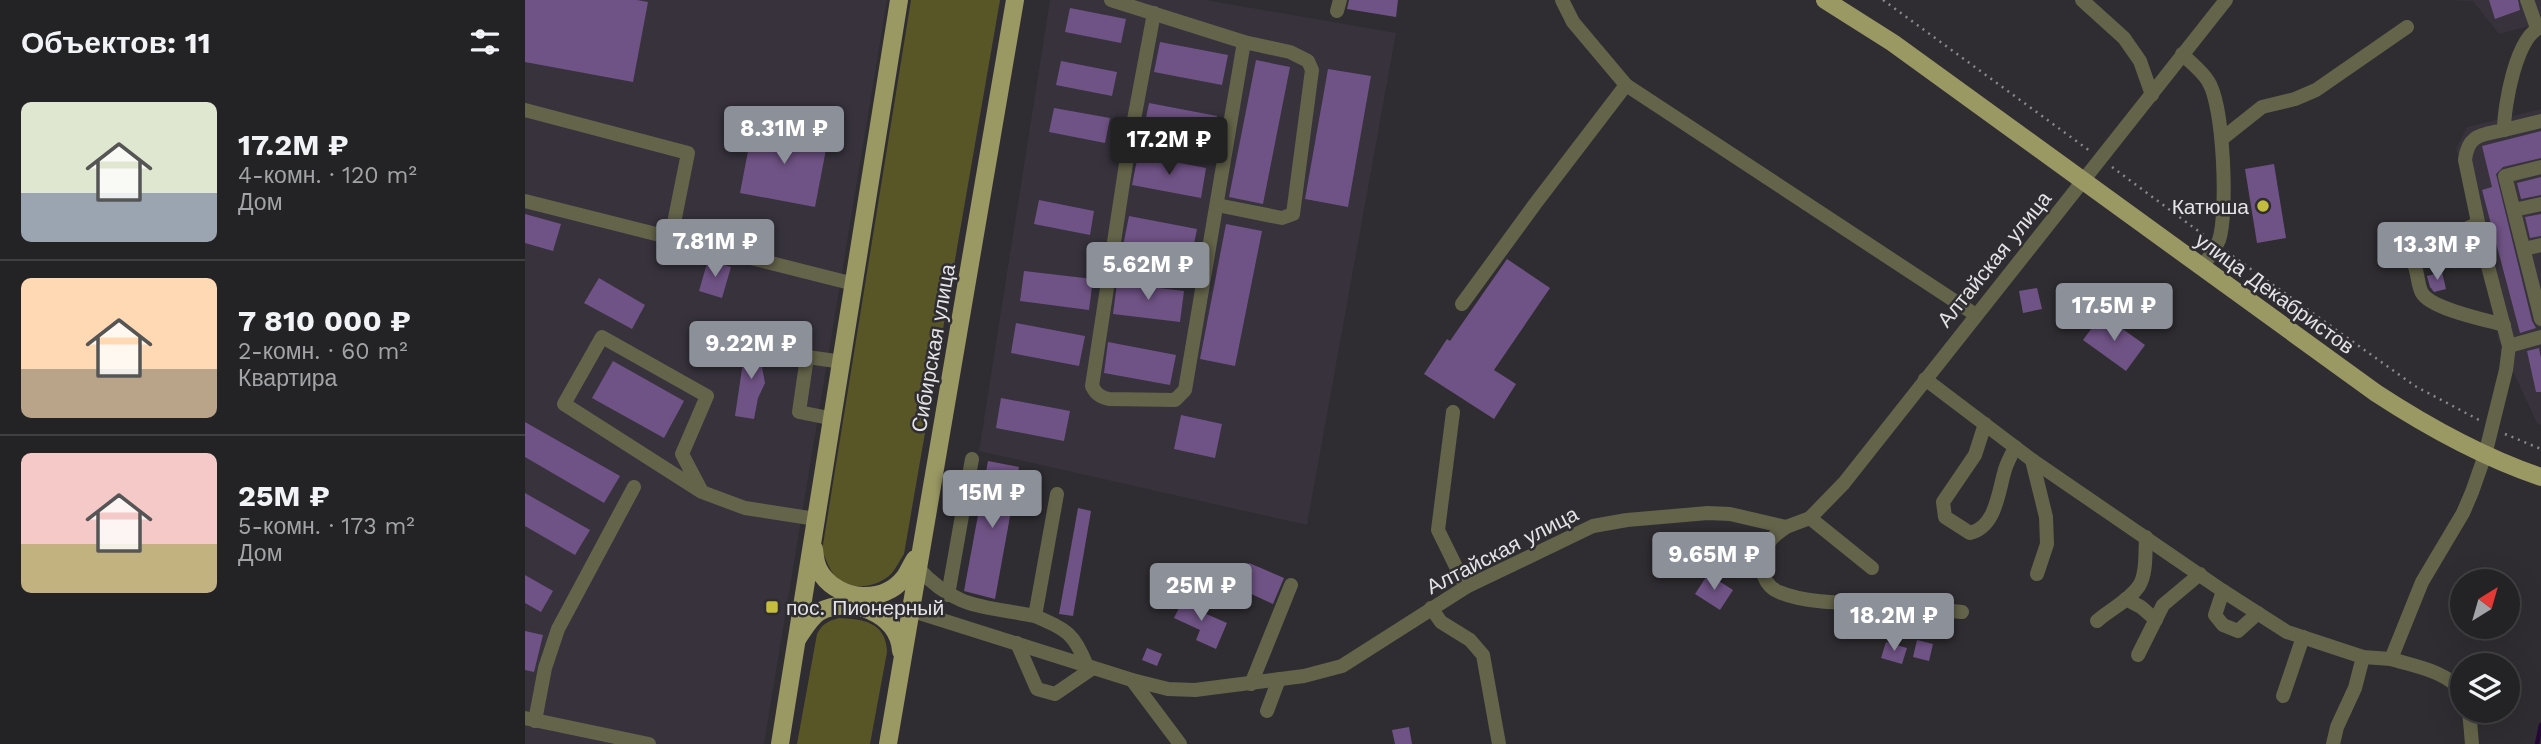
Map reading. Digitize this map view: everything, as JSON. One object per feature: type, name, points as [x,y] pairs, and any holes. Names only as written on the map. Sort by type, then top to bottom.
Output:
[{"type":"main road","points":[[780,743],[899,0]]},
{"type":"main road","name":"Сибирская улица","points":[[888,744],[1015,0]]},
{"type":"main road","name":"улица Декабристов","points":[[1825,0],[1893,43],[2376,393],[2410,415],[2485,455],[2541,477]]},
{"type":"main road","points":[[812,542],[821,573],[833,587],[859,596],[883,593],[895,586],[904,578],[922,545]]},
{"type":"main road","points":[[796,642],[810,620],[823,610],[836,607],[861,608],[878,614],[894,629],[901,642],[901,661]]},
{"type":"street","points":[[1111,0],[1244,42],[1290,52],[1308,61],[1312,70],[1293,214],[1282,218],[1217,205]]},
{"type":"street","points":[[1562,0],[1573,22],[1626,85],[1976,315]]},
{"type":"street","points":[[2082,0],[2124,38],[2140,61],[2152,95]]},
{"type":"street","name":"Алтайская улица","points":[[910,610],[1132,680],[1168,689],[1195,690],[1304,676],[1342,666],[1466,587],[1593,526],[1627,520],[1719,514],[1786,527],[1810,518],[1843,483],[2226,0]]},
{"type":"street","points":[[2504,130],[2504,108],[2517,65],[2530,35],[2539,27],[2527,0]]},
{"type":"street","points":[[1154,13],[1127,157],[1093,386],[1101,397],[1175,400],[1185,390],[1244,42]]},
{"type":"street","points":[[2223,138],[2262,107],[2295,99],[2316,90],[2407,27]]},
{"type":"street","points":[[2182,54],[2208,80],[2215,94],[2223,138],[2222,220],[2216,244],[2202,268]]},
{"type":"street","points":[[1462,304],[1626,85]]},
{"type":"street","points":[[525,110],[688,153],[671,238]]},
{"type":"street","points":[[2391,659],[2422,582],[2463,513],[2485,455],[2506,370],[2509,346],[2478,223],[2465,160],[2466,150],[2476,136],[2541,121]]},
{"type":"street","points":[[2541,167],[2505,176],[2538,292],[2541,319]]},
{"type":"street","points":[[525,201],[855,284]]},
{"type":"street","points":[[2514,210],[2541,204]]},
{"type":"street","points":[[2478,223],[2424,250],[2415,267],[2422,294],[2429,301],[2504,325]]},
{"type":"street","points":[[2524,249],[2541,245]]},
{"type":"street","points":[[702,492],[681,454],[707,396],[602,337],[564,404],[702,492],[745,508],[816,519]]},
{"type":"street","points":[[2509,346],[2541,337]]},
{"type":"street","points":[[834,419],[799,412],[807,357],[843,362]]},
{"type":"street","points":[[1925,379],[2032,460],[2287,632],[2363,657],[2391,659],[2431,671],[2450,680]]},
{"type":"street","points":[[1453,412],[1438,530],[1466,587]]},
{"type":"street","points":[[1985,424],[1975,455],[1944,502],[1945,517],[1969,533],[1978,531],[1991,516],[2015,447]]},
{"type":"street","points":[[949,595],[972,459]]},
{"type":"street","points":[[2032,460],[2046,517],[2047,544],[2037,574]]},
{"type":"street","points":[[634,487],[558,629],[530,719],[649,744]]},
{"type":"street","points":[[1035,616],[1057,494]]},
{"type":"street","points":[[1810,518],[1872,568]]},
{"type":"street","points":[[1786,527],[1770,540],[1761,557],[1764,575],[1771,587],[1780,593],[1816,600],[1962,612]]},
{"type":"street","points":[[2097,621],[2126,599],[2140,584],[2146,537]]},
{"type":"street","points":[[918,568],[939,590],[962,603],[1035,616],[1062,628],[1078,642],[1090,667],[1055,694],[1037,689],[1017,643]]},
{"type":"street","points":[[2139,656],[2163,605],[2200,574]]},
{"type":"street","points":[[1251,684],[1291,584]]},
{"type":"street","points":[[2223,590],[2215,615],[2223,625],[2238,631],[2258,613]]},
{"type":"street","points":[[2126,599],[2156,620]]},
{"type":"street","points":[[1431,608],[1441,622],[1470,640],[1483,654],[1499,744]]},
{"type":"street","points":[[2283,696],[2303,637]]},
{"type":"street","points":[[2333,744],[2337,727],[2355,688],[2363,657]]},
{"type":"street","points":[[1267,711],[1279,679]]},
{"type":"street","points":[[1132,680],[1180,744]]},
{"type":"street","points":[[2470,723],[2472,744]]},
{"type":"path","points":[[1883,0],[2415,386],[2491,427],[2541,449]]},
{"type":"shaded area","points":[[525,0],[887,0],[764,744],[525,744]]},
{"type":"shaded area","points":[[911,0],[1000,0],[904,554],[886,578],[872,585],[856,586],[835,576],[822,551]]},
{"type":"shaded area","points":[[1050,0],[1206,0],[1396,33],[1307,525],[979,451]]},
{"type":"shaded area","points":[[2445,0],[2541,0],[2541,23],[2499,34],[2473,1]]},
{"type":"shaded area","points":[[2541,109],[2541,425],[2537,423],[2498,339],[2488,266],[2456,149],[2467,127]]},
{"type":"shaded area","points":[[839,618],[872,624],[878,628],[886,642],[887,652],[870,744],[797,744],[817,634],[826,623]]},
{"type":"building","points":[[525,0],[648,2],[633,82],[525,62]]},
{"type":"building","points":[[1349,0],[1398,0],[1396,17],[1347,9]]},
{"type":"building","points":[[2489,0],[2518,0],[2520,10],[2495,19]]},
{"type":"building","points":[[1070,8],[1126,19],[1121,43],[1065,32]]},
{"type":"building","points":[[1160,42],[1228,55],[1222,85],[1154,72]]},
{"type":"building","points":[[1256,60],[1290,67],[1263,204],[1229,197]]},
{"type":"building","points":[[1061,61],[1117,72],[1112,96],[1056,85]]},
{"type":"building","points":[[1328,69],[1371,76],[1348,207],[1305,199]]},
{"type":"building","points":[[1149,103],[1217,116],[1211,146],[1143,133]]},
{"type":"building","points":[[1054,108],[1110,118],[1105,143],[1049,132]]},
{"type":"building","points":[[753,125],[828,139],[815,207],[740,193]]},
{"type":"building","points":[[2541,131],[2541,158],[2503,167],[2496,174],[2532,321],[2536,328],[2520,333],[2482,190],[2492,187],[2482,146]]},
{"type":"building","points":[[1138,155],[1206,168],[1201,198],[1132,185]]},
{"type":"building","name":"Катюша","points":[[2274,164],[2286,238],[2257,243],[2245,169]]},
{"type":"building","points":[[2541,177],[2541,195],[2521,199],[2517,183]]},
{"type":"building","points":[[1039,200],[1094,211],[1090,235],[1034,224]]},
{"type":"building","points":[[525,214],[561,224],[553,251],[525,243]]},
{"type":"building","points":[[2541,214],[2541,236],[2530,238],[2525,217]]},
{"type":"building","points":[[1129,216],[1197,229],[1191,259],[1123,246]]},
{"type":"building","points":[[1226,224],[1262,231],[1235,366],[1200,359]]},
{"type":"building","points":[[1507,259],[1550,288],[1494,370],[1516,384],[1494,419],[1424,374]]},
{"type":"building","points":[[708,260],[731,267],[722,298],[699,291]]},
{"type":"building","points":[[1024,271],[1093,279],[1089,310],[1020,301]]},
{"type":"building","points":[[2442,272],[2446,289],[2434,292],[2427,276]]},
{"type":"building","points":[[599,278],[645,305],[632,329],[584,303]]},
{"type":"building","points":[[1117,283],[1184,291],[1180,322],[1113,314]]},
{"type":"building","points":[[2037,288],[2042,309],[2023,313],[2019,291]]},
{"type":"building","points":[[2102,314],[2145,345],[2126,371],[2083,340]]},
{"type":"building","points":[[1016,323],[1085,336],[1079,366],[1011,353]]},
{"type":"building","points":[[746,342],[765,344],[762,367],[765,383],[758,398],[754,419],[735,416]]},
{"type":"building","points":[[1108,342],[1176,355],[1170,385],[1104,373]]},
{"type":"building","points":[[2539,348],[2541,392],[2536,392],[2527,351]]},
{"type":"building","points":[[613,361],[684,401],[664,438],[592,398]]},
{"type":"building","points":[[1001,398],[1070,411],[1064,441],[996,428]]},
{"type":"building","points":[[1181,415],[1222,424],[1215,458],[1174,449]]},
{"type":"building","points":[[525,422],[620,476],[604,503],[525,457]]},
{"type":"building","points":[[988,461],[1019,467],[995,599],[964,591]]},
{"type":"building","points":[[525,493],[590,530],[575,555],[525,526]]},
{"type":"building","points":[[1078,508],[1091,511],[1073,616],[1059,614]]},
{"type":"building","points":[[1249,563],[1284,578],[1273,604],[1238,588]]},
{"type":"building","points":[[1708,574],[1733,590],[1720,610],[1695,594]]},
{"type":"building","points":[[525,575],[553,591],[541,612],[525,603]]},
{"type":"building","points":[[1184,598],[1197,604],[1195,609],[1227,623],[1216,649],[1196,640],[1200,630],[1174,618]]},
{"type":"building","points":[[1842,614],[1870,621],[1866,636],[1839,629]]},
{"type":"building","points":[[525,631],[543,635],[534,672],[525,670]]},
{"type":"building","points":[[1917,640],[1933,644],[1929,661],[1913,657]]},
{"type":"building","points":[[1886,642],[1907,648],[1902,664],[1881,658]]},
{"type":"building","points":[[1147,648],[1162,654],[1157,666],[1142,660]]},
{"type":"building","points":[[1409,727],[1412,744],[1395,744],[1392,730]]},
{"type":"waterway","points":[[2537,744],[2541,725]]},
{"type":"place","name":"Катюша","points":[[2263,206]]},
{"type":"place","name":"пос. Пионерный","points":[[772,607]]}]
